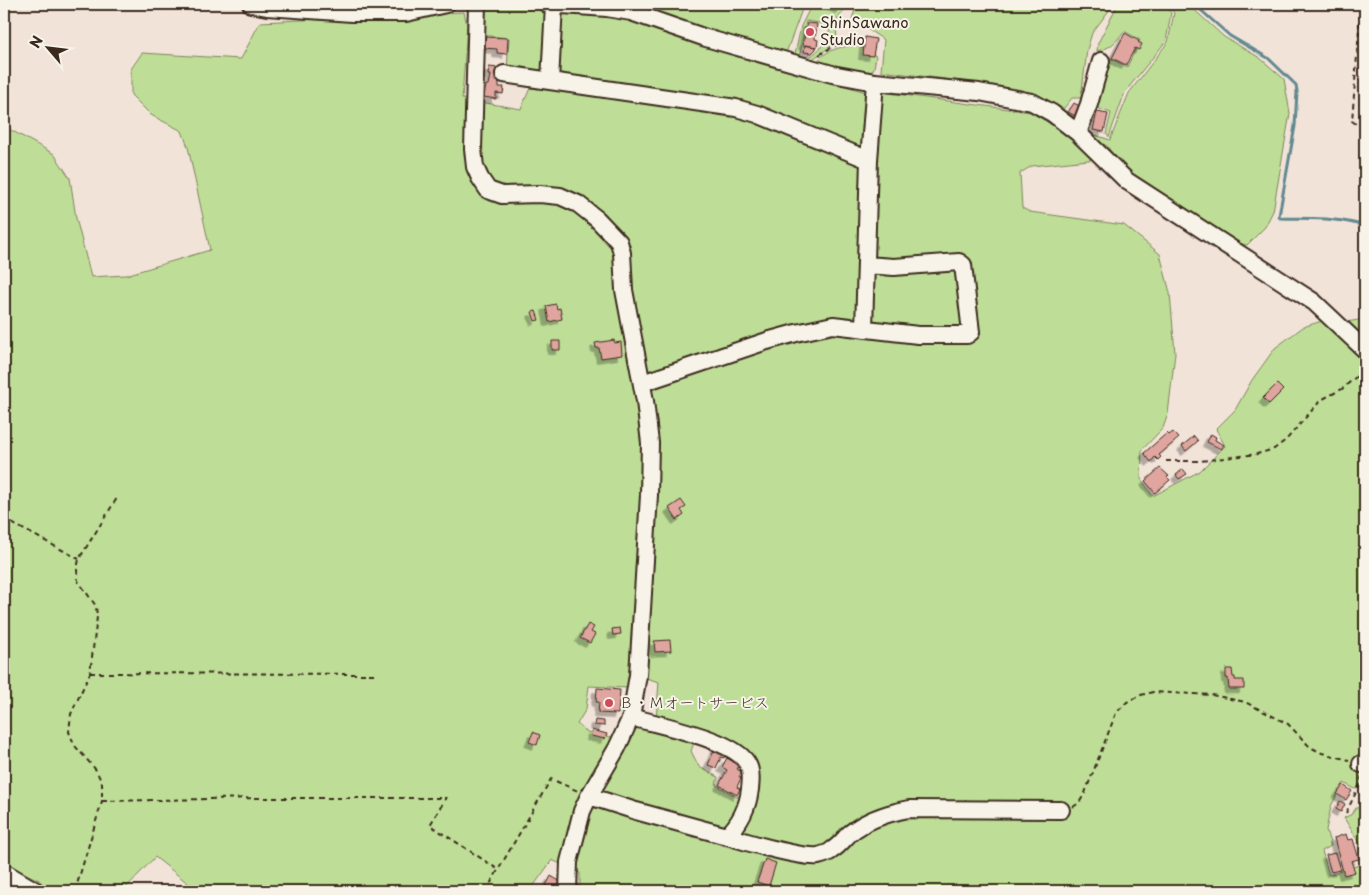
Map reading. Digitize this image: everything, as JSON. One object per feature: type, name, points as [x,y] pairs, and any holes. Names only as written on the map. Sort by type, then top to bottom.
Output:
[{"type":"street","points":[[251,4],[267,7],[352,12],[406,13],[446,4]]},
{"type":"street","points":[[477,4],[473,149],[475,167],[488,190],[502,195],[540,194],[560,196],[578,204],[597,219],[618,242],[622,253],[624,290],[642,383],[650,443],[649,495],[638,675],[631,717],[617,748],[589,796],[578,825],[569,862],[568,891]]},
{"type":"street","points":[[550,81],[551,4],[607,8],[631,12],[706,38],[832,74],[875,82],[979,92],[1024,100],[1052,113],[1078,133],[1127,182],[1314,302],[1365,350]]},
{"type":"street","points":[[1078,133],[1089,104],[1101,61]]},
{"type":"street","points":[[504,74],[736,108],[757,114],[869,160]]},
{"type":"street","points":[[864,329],[869,160],[875,82]]},
{"type":"street","points":[[642,383],[796,332],[834,325],[918,335],[967,335],[971,332],[963,265],[959,262],[894,267],[866,265]]},
{"type":"street","points":[[631,717],[715,741],[739,754],[747,762],[750,771],[749,799],[737,826],[728,836]]},
{"type":"street","points":[[589,796],[636,812],[746,842],[818,856],[832,851],[851,833],[878,817],[909,809],[1061,810]]},
{"type":"street","points":[[4,872],[36,891]]},
{"type":"path","points":[[1362,4],[1352,121],[1356,124],[1365,125]]},
{"type":"path","points":[[806,67],[820,54],[846,42]]},
{"type":"path","points":[[1166,462],[1200,461],[1257,454],[1274,449],[1286,440],[1321,400],[1342,389],[1365,369]]},
{"type":"path","points":[[75,891],[102,801],[102,783],[96,770],[75,746],[69,732],[71,714],[90,673],[97,617],[96,606],[78,581],[76,570],[79,559],[117,498]]},
{"type":"path","points":[[4,519],[79,559]]},
{"type":"path","points":[[90,673],[377,674]]},
{"type":"path","points":[[1061,810],[1072,808],[1079,803],[1085,793],[1116,713],[1126,702],[1140,694],[1153,692],[1212,695],[1244,702],[1288,724],[1310,747],[1322,753],[1364,764],[1360,784],[1346,813]]},
{"type":"path","points":[[486,891],[551,779],[589,796]]},
{"type":"path","points":[[102,801],[261,798],[446,798],[430,825],[499,870]]},
{"type":"green space","points":[[487,4],[520,4],[551,7],[547,77],[507,71],[509,38],[481,35],[484,7]]},
{"type":"green space","points":[[616,4],[804,4],[786,53]]},
{"type":"green space","points":[[812,4],[848,4],[836,22],[837,42],[807,63],[794,59],[801,26]],"holes":[[[806,21],[819,23],[830,28],[825,42],[820,49],[808,58],[800,55]]]},
{"type":"green space","points":[[857,4],[1114,4],[1092,33],[1087,50],[1081,98],[1072,98],[1061,112],[1023,90],[881,71],[884,40],[852,19]]},
{"type":"green space","points":[[1118,4],[1164,4],[1171,13],[1166,41],[1125,92],[1109,137],[1106,134],[1111,113],[1091,106],[1105,61],[1108,57],[1127,67],[1140,40],[1124,31],[1113,44],[1097,51],[1098,43]]},
{"type":"green space","points":[[1167,4],[1188,4],[1224,37],[1260,58],[1284,79],[1290,113],[1273,211],[1265,227],[1247,245],[1231,242],[1129,177],[1107,146],[1090,137],[1092,134],[1110,140],[1129,93],[1168,42],[1174,13]]},
{"type":"green space","points":[[464,12],[467,25],[462,99],[521,109],[530,88],[557,91],[562,13],[631,19],[703,45],[866,92],[881,92],[1030,112],[1075,138],[1097,159],[1032,166],[1020,173],[1022,208],[1030,212],[1124,225],[1160,254],[1170,293],[1175,353],[1168,414],[1163,428],[1142,450],[1141,479],[1153,496],[1200,471],[1225,446],[1216,429],[1235,410],[1252,380],[1275,348],[1303,327],[1322,321],[1365,358],[1365,760],[1354,766],[1358,773],[1365,771],[1365,787],[1355,789],[1344,783],[1331,806],[1326,830],[1331,846],[1322,851],[1329,875],[1365,863],[1365,891],[580,891],[580,873],[552,860],[530,891],[194,891],[194,888],[155,857],[123,891],[48,891],[39,880],[4,864],[4,130],[9,129],[54,154],[70,178],[76,218],[91,277],[126,275],[210,250],[188,147],[182,131],[151,115],[131,95],[131,69],[142,53],[241,59],[260,22]],"holes":[[[636,675],[659,682],[656,720],[751,762],[745,791],[737,797],[716,785],[718,777],[699,767],[691,751],[695,740],[636,725],[616,738],[587,732],[577,724],[586,709],[589,686],[628,688]]]},
{"type":"green space","points":[[857,45],[876,56],[874,68],[868,77],[815,65],[828,52],[846,46]]},
{"type":"green space","points":[[1365,319],[1365,343],[1346,322]]},
{"type":"green space","points":[[1356,808],[1365,808],[1365,856],[1362,847],[1344,818],[1352,814]]},
{"type":"building","points":[[827,4],[843,4],[840,9]]},
{"type":"building","name":"ShinSawano Studio","points":[[807,23],[817,24],[815,39],[818,40],[817,47],[803,45]]},
{"type":"building","points":[[1125,33],[1142,44],[1139,50],[1135,48],[1126,65],[1112,58]]},
{"type":"building","points":[[483,37],[508,38],[507,54],[497,53],[497,49],[483,48]]},
{"type":"building","points":[[865,37],[876,39],[873,56],[863,55]]},
{"type":"building","points":[[805,45],[816,47],[816,49],[812,53],[804,52]]},
{"type":"building","points":[[489,67],[499,68],[495,81],[499,82],[499,87],[504,87],[503,94],[496,93],[496,99],[484,97],[486,85],[489,85],[491,75],[488,75]]},
{"type":"building","points":[[1074,103],[1081,107],[1077,117],[1068,112]]},
{"type":"building","points":[[1097,112],[1108,114],[1104,132],[1093,130]]},
{"type":"building","points":[[556,304],[557,309],[560,308],[562,319],[549,322],[546,306]]},
{"type":"building","points":[[536,311],[539,320],[535,321],[532,312]]},
{"type":"building","points":[[614,340],[615,343],[621,342],[622,355],[601,358],[599,348],[596,348],[595,343]]},
{"type":"building","points":[[552,341],[560,341],[560,350],[552,350]]},
{"type":"building","points":[[1277,384],[1283,390],[1269,404],[1263,398]]},
{"type":"building","points":[[1173,432],[1179,438],[1159,455],[1161,457],[1158,460],[1155,457],[1151,462],[1144,453],[1167,433],[1169,435]]},
{"type":"building","points":[[1211,434],[1216,437],[1215,440],[1224,445],[1221,449],[1207,442]]},
{"type":"building","points":[[1194,436],[1198,441],[1186,451],[1182,446]]},
{"type":"building","points":[[1160,468],[1169,476],[1167,477],[1170,480],[1155,493],[1145,481]]},
{"type":"building","points":[[1183,469],[1187,474],[1179,479],[1176,475]]},
{"type":"building","points":[[681,500],[686,507],[681,510],[684,515],[677,520],[669,508]]},
{"type":"building","points":[[588,624],[594,627],[591,632],[595,634],[590,643],[580,638]]},
{"type":"building","points":[[620,628],[621,634],[613,635],[612,629]]},
{"type":"building","points":[[670,640],[671,651],[655,652],[654,641]]},
{"type":"building","points":[[1226,669],[1232,669],[1235,680],[1244,680],[1244,689],[1229,689]]},
{"type":"building","points":[[597,688],[620,690],[618,714],[598,713],[599,702],[596,702]]},
{"type":"building","points":[[595,720],[604,721],[604,726],[594,725]]},
{"type":"building","points":[[592,730],[607,734],[605,739],[591,736]]},
{"type":"building","points":[[533,732],[540,735],[537,745],[529,742]]},
{"type":"building","points":[[716,746],[727,751],[724,758],[721,757],[716,768],[708,765]]},
{"type":"building","points":[[727,758],[740,765],[737,769],[742,772],[739,777],[741,778],[737,787],[740,789],[737,795],[719,785],[727,770],[722,767]]},
{"type":"building","points":[[1343,785],[1352,791],[1346,800],[1337,794]]},
{"type":"building","points":[[1340,801],[1345,804],[1341,812],[1336,809]]},
{"type":"building","points":[[1346,834],[1348,840],[1353,839],[1359,859],[1351,861],[1355,872],[1344,875],[1334,838]]},
{"type":"building","points":[[1335,853],[1340,870],[1331,872],[1326,855]]},
{"type":"building","points":[[765,859],[776,863],[769,886],[757,882]]},
{"type":"building","points":[[551,876],[561,882],[556,891],[543,891]]},
{"type":"waterway","points":[[1194,4],[1230,36],[1268,58],[1296,85],[1295,126],[1280,218],[1334,220],[1365,226]]},
{"type":"place","name":"ShinSawano Studio","points":[[810,32]]},
{"type":"place","name":"Ｂ・Ｍオートサービス","points":[[609,703]]}]
